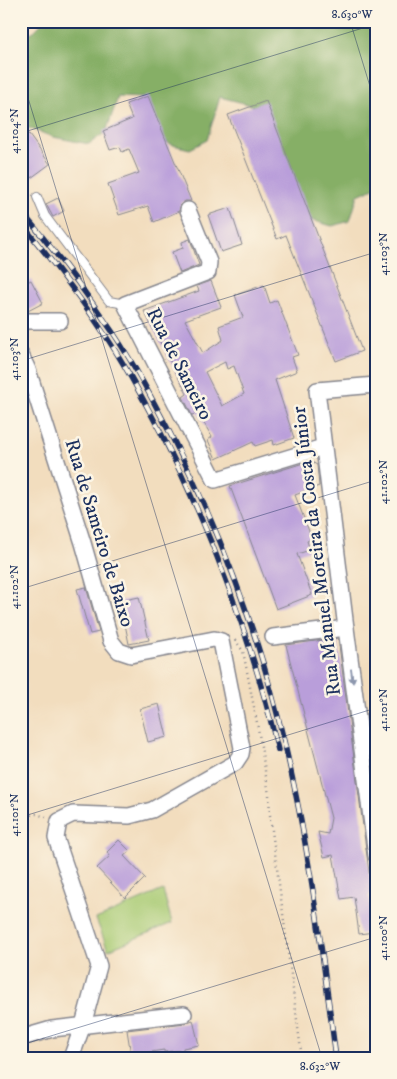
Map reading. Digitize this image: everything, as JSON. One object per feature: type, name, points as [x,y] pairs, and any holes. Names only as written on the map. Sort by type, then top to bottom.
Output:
[{"type":"street","name":"Rua de Sameiro","points":[[188,210],[209,262],[208,272],[126,304],[215,480],[323,447]]},
{"type":"street","points":[[21,321],[60,322]]},
{"type":"street","name":"Rua de Sameiro de Baixo","points":[[21,355],[28,370],[83,543],[111,641],[119,651],[131,655],[214,639],[229,640]]},
{"type":"street","name":"Rua Manuel Moreira da Costa Júnior","points":[[376,385],[317,390],[376,855]]},
{"type":"street","points":[[273,637],[346,628]]},
{"type":"street","points":[[70,1058],[83,1026],[99,966],[56,838],[59,821],[73,814],[129,816],[152,810],[235,763],[241,754],[242,748],[229,640]]},
{"type":"street","points":[[21,1038],[52,1030],[184,1014]]},
{"type":"lane","points":[[37,197],[45,216],[109,301],[126,304]]},
{"type":"path","points":[[229,640],[243,652],[258,728],[269,795],[302,1058]]},
{"type":"path","points":[[21,817],[36,814],[59,821]]},
{"type":"green space","points":[[44,21],[376,21],[376,187],[358,195],[350,221],[332,226],[307,219],[263,108],[220,97],[207,140],[190,149],[173,145],[161,139],[144,98],[118,97],[106,132],[89,144],[53,137],[21,125],[21,38],[34,31]]},
{"type":"green space","points":[[163,890],[172,923],[108,950],[96,919]]},
{"type":"building","points":[[148,96],[191,201],[185,201],[181,204],[179,211],[154,222],[148,206],[119,215],[108,184],[139,173],[129,149],[122,152],[120,147],[110,150],[103,131],[132,119],[126,104]]},
{"type":"building","points":[[266,101],[362,351],[336,361],[286,235],[277,239],[228,115]]},
{"type":"building","points":[[21,124],[50,164],[31,178],[21,165]]},
{"type":"building","points":[[58,198],[64,211],[53,217],[46,204]]},
{"type":"building","points":[[230,208],[242,245],[221,252],[208,215]]},
{"type":"building","points":[[190,239],[199,265],[180,273],[172,252],[183,248],[182,242]]},
{"type":"building","points":[[31,280],[43,303],[26,312],[21,312],[21,285]]},
{"type":"building","points":[[211,281],[221,307],[185,320],[203,353],[223,340],[219,326],[243,317],[235,295],[264,285],[270,303],[277,300],[298,355],[292,357],[297,371],[275,380],[294,438],[274,445],[273,440],[255,446],[253,442],[216,459],[208,440],[212,437],[198,413],[192,415],[183,397],[187,394],[144,311],[199,291],[197,286]],"holes":[[[225,362],[227,369],[234,366],[244,394],[222,406],[205,372]]]},
{"type":"building","points":[[310,461],[317,465],[319,486],[295,495],[312,539],[307,541],[310,550],[297,554],[312,595],[276,609],[230,486]]},
{"type":"building","points":[[86,587],[99,632],[90,634],[77,589]]},
{"type":"building","points":[[139,597],[149,640],[129,644],[123,614],[118,616],[115,602]]},
{"type":"building","points":[[338,638],[372,894],[369,895],[374,932],[359,934],[354,897],[341,899],[333,855],[324,857],[318,832],[328,834],[331,818],[286,645]]},
{"type":"building","points":[[159,704],[167,737],[148,742],[140,709]]},
{"type":"building","points":[[119,840],[130,851],[124,856],[145,878],[125,898],[97,868],[110,856],[107,852]]},
{"type":"building","points":[[193,1020],[199,1045],[183,1048],[183,1050],[164,1052],[164,1050],[131,1055],[127,1030],[185,1023]]},
{"type":"railway","points":[[21,211],[75,279],[114,334],[131,362],[187,467],[232,572],[268,680],[297,801],[312,886],[336,1058]]},
{"type":"railway","points":[[21,223],[71,286],[107,339],[138,391],[179,469],[213,547],[243,626],[278,750]]}]
